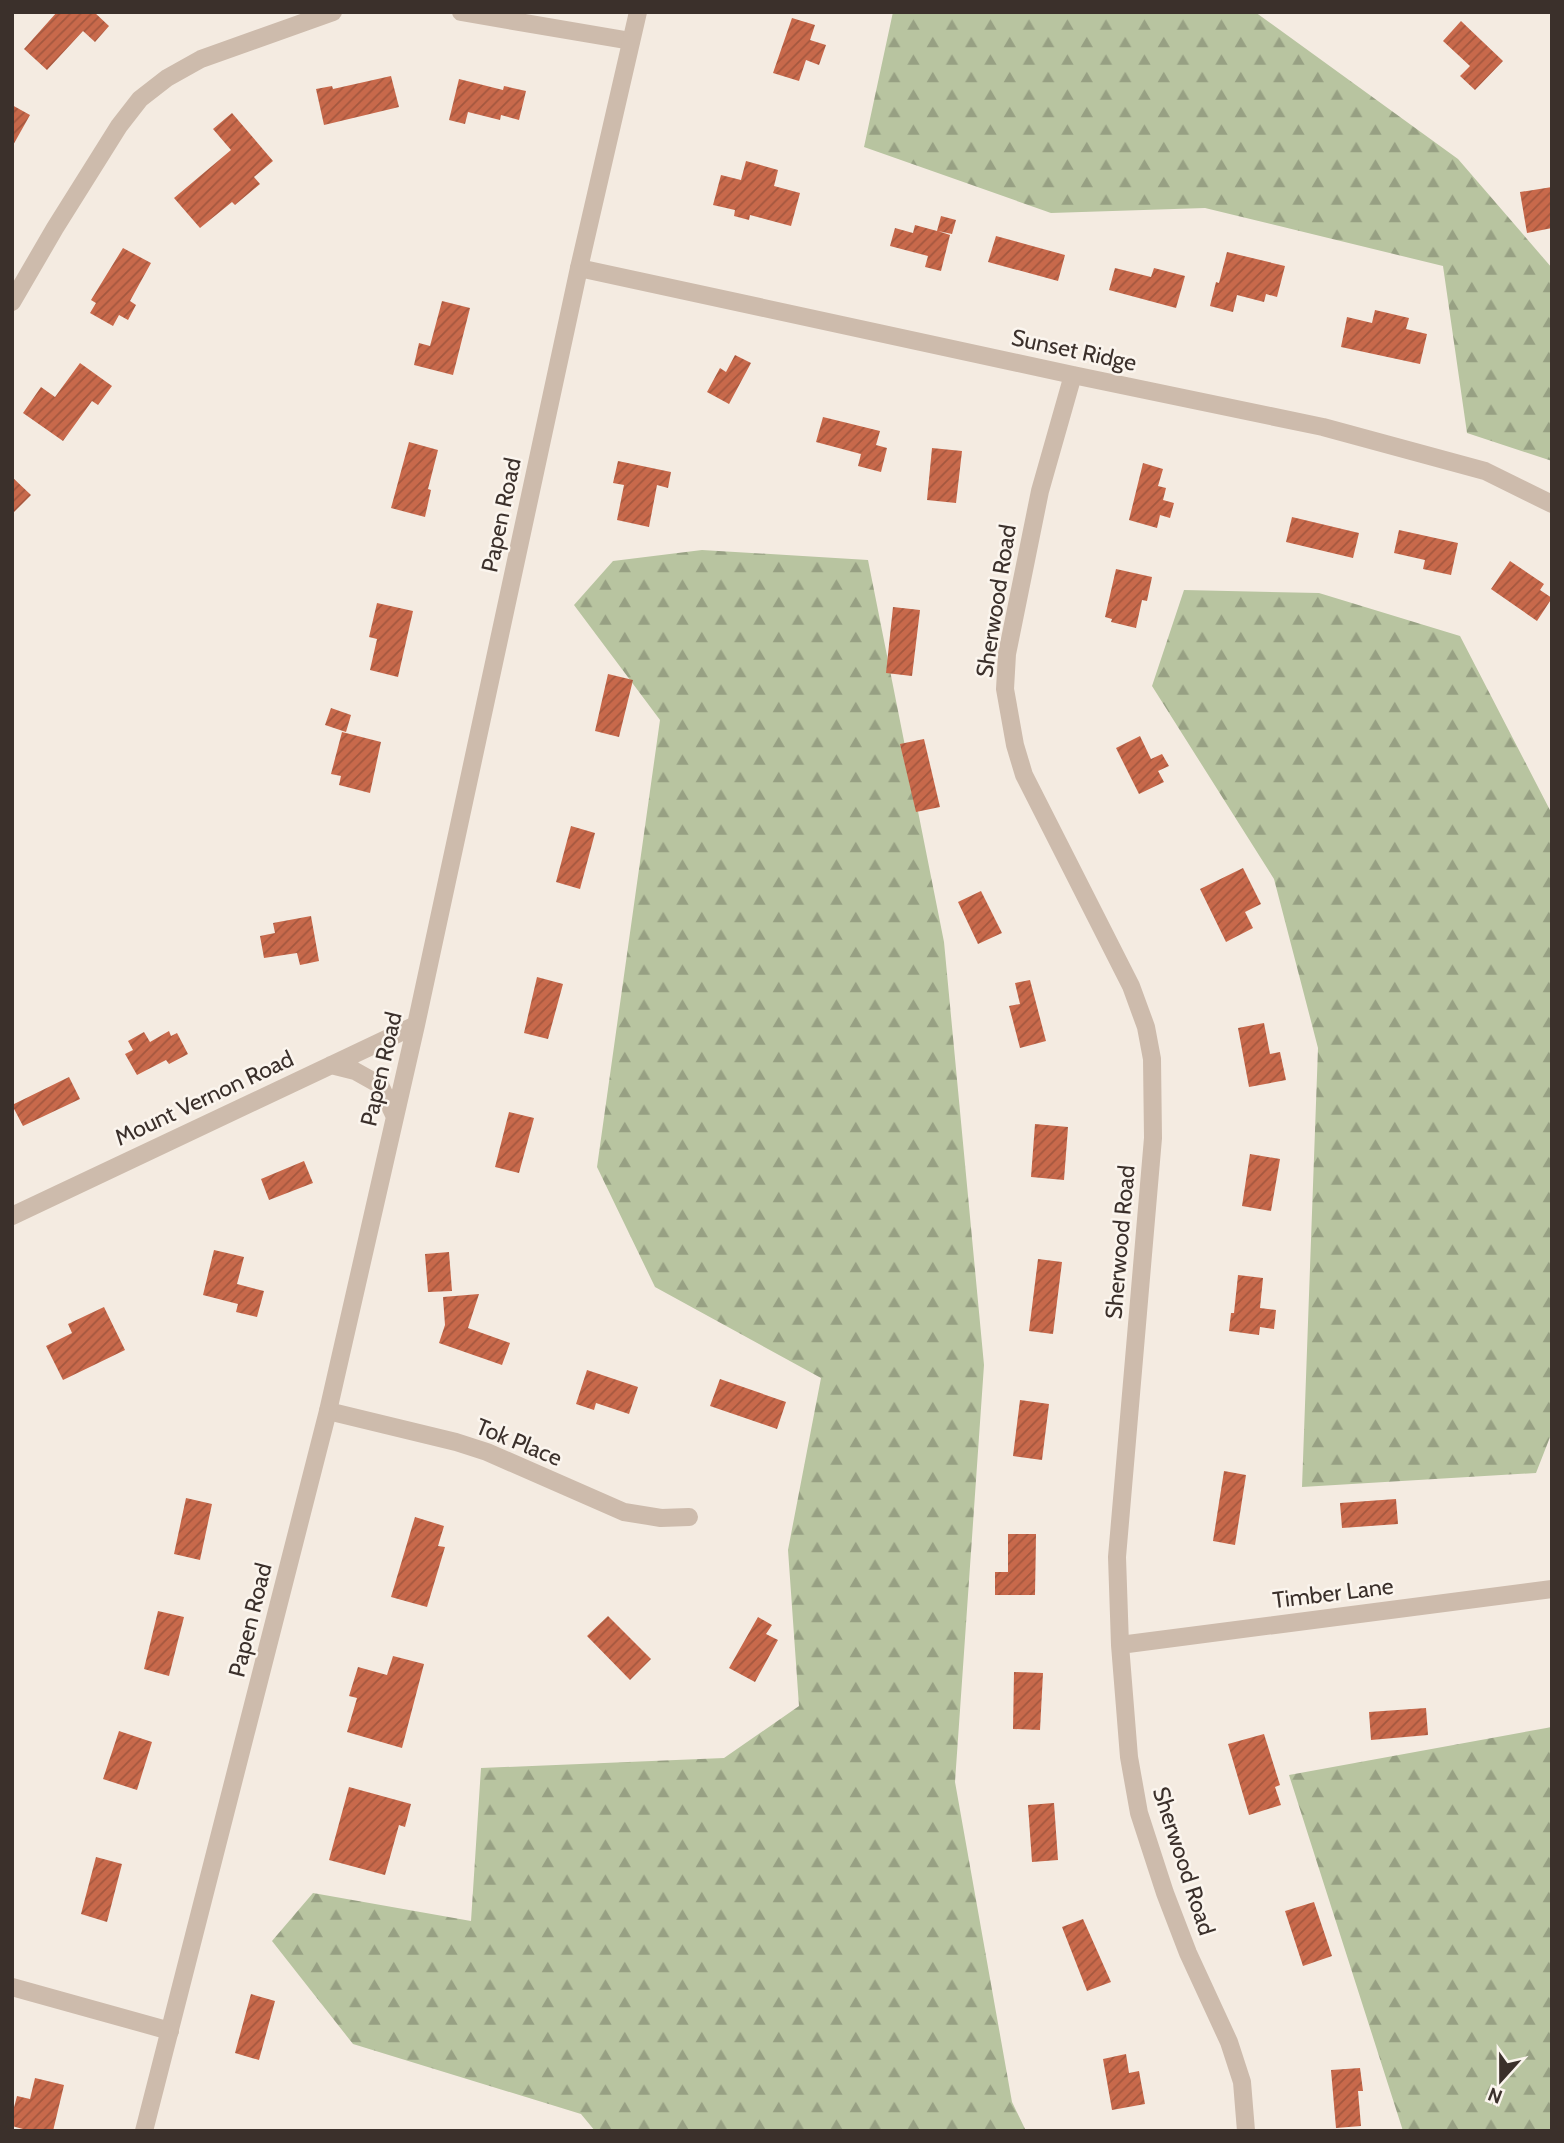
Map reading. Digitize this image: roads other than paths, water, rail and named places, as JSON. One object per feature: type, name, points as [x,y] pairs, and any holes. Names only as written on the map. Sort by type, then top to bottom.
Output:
[{"type":"street","points":[[12,302],[111,137],[140,99],[167,78],[201,59],[333,12]]},
{"type":"street","points":[[461,12],[631,41]]},
{"type":"street","name":"Papen Road","points":[[144,2131],[328,1412],[396,1117],[579,268],[638,12]]},
{"type":"street","name":"Sunset Ridge","points":[[579,268],[1323,427],[1485,471],[1552,504]]},
{"type":"street","name":"Sherwood Road","points":[[1073,375],[1040,491],[1007,654],[1005,689],[1015,745],[1024,775],[1131,986],[1146,1027],[1152,1059],[1153,1138],[1117,1557],[1120,1646],[1129,1757],[1139,1813],[1169,1905],[1229,2042],[1242,2082],[1246,2131]]},
{"type":"street","name":"Mount Vernon Road","points":[[12,1216],[416,1025]]},
{"type":"street","points":[[331,1065],[355,1071],[380,1085],[396,1117]]},
{"type":"street","name":"Tok Place","points":[[328,1412],[456,1442],[487,1452],[624,1512],[661,1518],[689,1517]]},
{"type":"street","name":"Timber Lane","points":[[1120,1646],[1552,1589]]},
{"type":"street","points":[[12,1987],[170,2031]]}]
